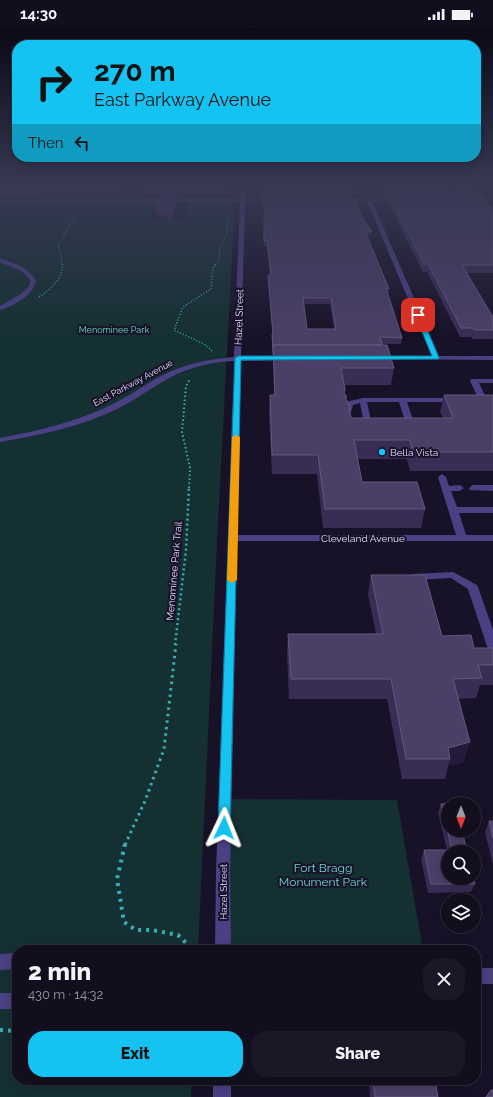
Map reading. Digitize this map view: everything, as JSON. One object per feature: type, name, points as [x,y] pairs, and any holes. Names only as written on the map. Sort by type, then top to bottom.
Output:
[{"type":"street","name":"Hazel Street","points":[[223,945],[223,872],[242,237]]},
{"type":"street","points":[[385,237],[436,358]]},
{"type":"street","points":[[0,260],[31,275],[33,282],[32,286],[22,296],[0,308]]},
{"type":"street","points":[[7,268],[13,266]]},
{"type":"street","name":"East Parkway Avenue","points":[[0,440],[61,426],[99,413],[115,406],[168,374],[189,366],[215,360],[238,358],[293,358]]},
{"type":"street","points":[[373,358],[493,358]]},
{"type":"street","points":[[493,381],[474,381],[479,400],[493,400]]},
{"type":"street","points":[[363,400],[364,422],[382,423]]},
{"type":"street","points":[[348,410],[349,404],[363,400],[461,400]]},
{"type":"street","points":[[396,423],[410,423],[402,400]]},
{"type":"street","points":[[442,477],[462,538]]},
{"type":"street","points":[[446,488],[460,488]]},
{"type":"street","points":[[473,488],[493,488]]},
{"type":"street","points":[[453,510],[493,510]]},
{"type":"street","name":"Cleveland Avenue","points":[[234,538],[493,538]]},
{"type":"street","points":[[404,579],[415,576],[453,575],[473,587],[493,646]]},
{"type":"street","points":[[0,962],[12,961]]},
{"type":"street","points":[[481,976],[493,976]]},
{"type":"street","points":[[0,1001],[12,1001]]},
{"type":"street","points":[[222,1085],[222,1097]]},
{"type":"path","points":[[38,297],[58,281],[64,262],[58,246],[63,237]]},
{"type":"path","points":[[215,360],[216,354],[204,344],[174,330],[183,307],[211,289],[212,268],[219,261],[220,247],[226,237]]},
{"type":"path","name":"Menominee Park Trail","points":[[188,945],[178,935],[152,930],[136,930],[124,922],[117,879],[124,847],[145,801],[164,749],[186,550],[190,468],[182,432],[186,386],[192,377]]},
{"type":"path","points":[[0,1030],[12,1031]]},
{"type":"green space","name":"Menominee Park","points":[[0,237],[233,237],[198,945],[12,945],[12,1085],[192,1085],[191,1097],[0,1097]]},
{"type":"green space","name":"Fort Bragg Monument Park","points":[[225,799],[397,800],[422,945],[223,945]]},
{"type":"building","points":[[264,237],[367,237],[389,289],[386,288],[402,338],[380,337],[382,345],[273,345],[273,348],[268,275],[271,275],[267,241],[264,241]],"holes":[[[303,298],[331,298],[336,329],[307,329]]]},
{"type":"building","points":[[410,237],[493,237],[493,265],[462,265],[493,317],[493,330],[461,328],[428,264],[424,264]]},
{"type":"building","points":[[273,345],[387,345],[394,368],[341,368],[345,389],[344,393],[347,397],[345,398],[348,402],[351,418],[453,418],[444,395],[493,395],[493,452],[413,452],[410,440],[354,440],[362,482],[417,482],[425,509],[325,509],[318,455],[272,455],[270,395],[275,395]]},
{"type":"building","points":[[371,575],[425,575],[442,636],[471,635],[474,648],[493,648],[493,665],[478,665],[482,678],[453,679],[470,742],[448,748],[450,759],[406,759],[391,679],[291,679],[288,634],[383,634]]},
{"type":"building","points":[[489,821],[493,821],[493,838]]},
{"type":"building","points":[[449,837],[464,837],[465,845],[451,845]]},
{"type":"building","points":[[424,850],[441,850],[441,884],[431,884]]},
{"type":"building","points":[[374,1085],[436,1085],[438,1097],[375,1097]]},
{"type":"building","points":[[491,1090],[493,1090],[493,1097],[486,1097]]},
{"type":"slow traffic","points":[[232,580],[236,437]]},
{"type":"place","name":"Bella Vista","points":[[382,452]]},
{"type":"route","points":[[224,828],[234,538],[238,358],[436,358],[418,315]]}]
